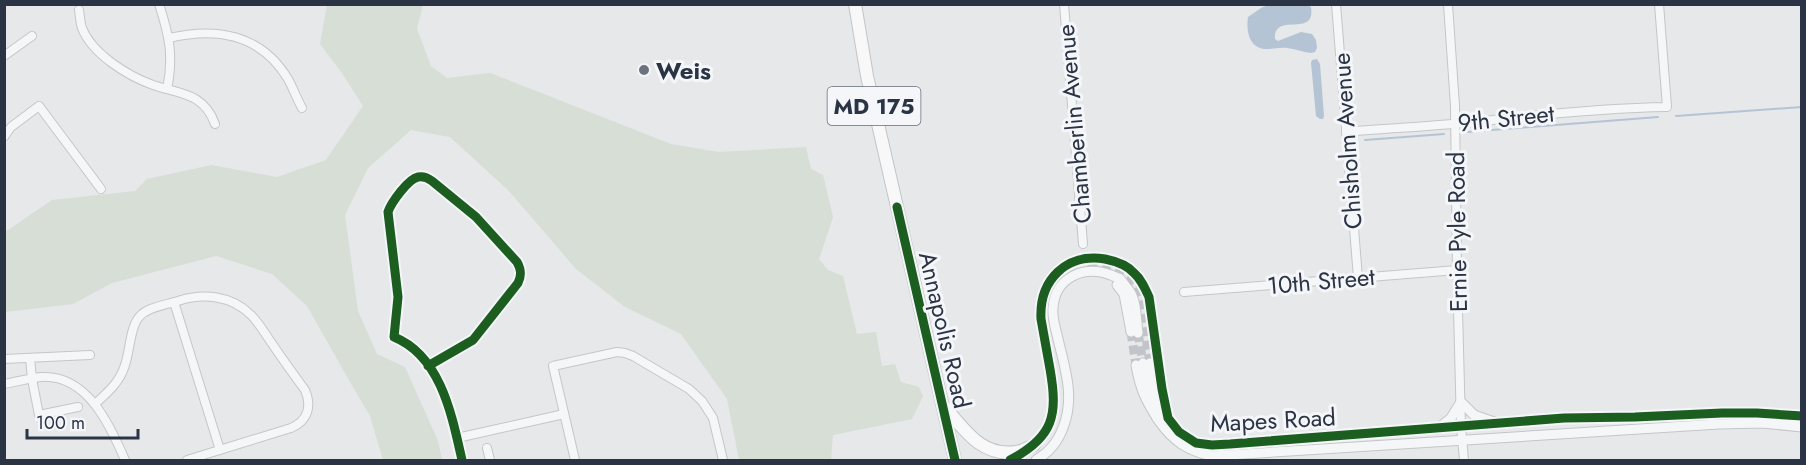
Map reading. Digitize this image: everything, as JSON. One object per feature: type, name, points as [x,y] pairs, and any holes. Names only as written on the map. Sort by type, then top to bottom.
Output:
[{"type":"main road","name":"Annapolis Road","points":[[855,4],[867,76],[955,460]]},
{"type":"main road","points":[[942,403],[971,438],[983,447],[1002,452],[1017,452],[1034,445]]},
{"type":"street","points":[[159,4],[169,38],[171,61],[167,89]]},
{"type":"street","name":"Chamberlin Avenue","points":[[1064,4],[1083,244]]},
{"type":"street","name":"Chisholm Avenue","points":[[1336,4],[1358,278]]},
{"type":"street","name":"Ernie Pyle Road","points":[[1448,4],[1455,123],[1461,427],[1464,460]]},
{"type":"street","name":"9th Street","points":[[1346,132],[1551,113],[1667,107],[1659,4]]},
{"type":"street","points":[[80,10],[83,30],[106,58],[136,77],[199,101],[207,107],[216,124]]},
{"type":"street","points":[[169,38],[194,33],[219,33],[246,41],[274,62],[288,80],[302,108]]},
{"type":"street","points":[[4,56],[32,36]]},
{"type":"street","points":[[4,137],[11,127],[39,106],[101,189]]},
{"type":"street","points":[[4,118],[11,127]]},
{"type":"street","points":[[428,366],[473,340],[519,283],[521,269],[476,218],[432,181],[425,177],[418,177],[409,182],[387,212],[398,297],[394,336],[414,347],[443,392],[450,410],[462,460]]},
{"type":"street","name":"Mapes Road","points":[[1010,460],[1034,445],[1044,435],[1055,404],[1041,319],[1046,288],[1062,267],[1081,259],[1095,258],[1123,265],[1134,272],[1143,284],[1149,297],[1168,417],[1179,432],[1196,443],[1230,444],[1564,418],[1704,413],[1802,416]]},
{"type":"street","points":[[1036,460],[1055,444],[1068,415],[1069,384],[1054,320],[1055,298],[1065,282],[1089,270],[1094,275],[1106,277],[1119,286],[1124,294],[1134,333]]},
{"type":"street","name":"10th Street","points":[[1184,292],[1457,270]]},
{"type":"street","points":[[95,404],[113,388],[120,377],[125,366],[135,324],[148,310],[199,296],[212,296],[235,303],[253,316],[305,390],[308,397],[308,412],[296,426],[187,460]]},
{"type":"street","points":[[174,302],[220,450]]},
{"type":"street","points":[[575,460],[553,366],[616,352],[625,353],[689,389],[702,401],[713,418],[723,460]]},
{"type":"street","points":[[4,359],[90,355]]},
{"type":"street","points":[[30,358],[39,415],[78,407]]},
{"type":"street","name":"Mapes Road","points":[[1157,418],[1157,404],[1143,364],[1139,385],[1144,398],[1157,418],[1167,432],[1179,444],[1197,453],[1212,456],[1719,424],[1762,423],[1802,427]]},
{"type":"street","points":[[4,384],[54,378],[65,381],[86,393],[113,434],[125,460]]},
{"type":"street","points":[[1437,429],[1451,418],[1461,402],[1474,415],[1499,424]]},
{"type":"street","points":[[457,438],[564,414]]},
{"type":"street","points":[[487,448],[490,460]]},
{"type":"shaded area","points":[[327,5],[423,5],[417,29],[431,66],[447,78],[490,73],[671,144],[718,152],[806,147],[811,169],[823,175],[833,217],[819,259],[828,270],[843,276],[857,334],[876,332],[882,366],[895,364],[901,382],[919,387],[923,396],[912,419],[833,435],[831,460],[739,460],[727,399],[681,334],[625,307],[576,269],[509,191],[450,137],[411,130],[368,168],[345,215],[358,311],[377,354],[405,367],[438,441],[442,460],[383,460],[370,416],[307,306],[272,274],[216,256],[112,283],[73,304],[5,312],[5,232],[52,200],[135,191],[147,179],[211,165],[277,177],[326,160],[363,106],[320,44]]},
{"type":"water","points":[[1271,4],[1311,7],[1311,16],[1307,22],[1281,27],[1276,31],[1275,39],[1278,41],[1301,32],[1312,34],[1316,40],[1315,52],[1284,48],[1267,49],[1253,43],[1248,33],[1248,17]]},
{"type":"water","points":[[1317,59],[1320,64],[1323,119],[1316,116],[1311,63],[1312,60]]},
{"type":"waterway","points":[[1676,116],[1802,107]]},
{"type":"waterway","points":[[1467,132],[1658,117]]},
{"type":"waterway","points":[[1365,140],[1444,134]]},
{"type":"tunnel","points":[[1089,270],[1093,267],[1116,272],[1127,279],[1136,290],[1140,298],[1150,363]]},
{"type":"tunnel","points":[[1131,332],[1136,365]]},
{"type":"tunnel","points":[[1138,333],[1143,363]]},
{"type":"cycle path","points":[[428,366],[473,340],[518,283],[520,272],[517,262],[476,217],[432,181],[420,177],[405,187],[396,197],[388,212],[398,297],[394,337],[410,346],[434,373],[454,425],[462,460]]},
{"type":"cycle path","points":[[897,207],[955,460]]},
{"type":"cycle path","points":[[1010,460],[1036,443],[1050,423],[1052,385],[1041,319],[1045,292],[1050,281],[1067,265],[1091,258],[1117,262],[1131,270],[1143,284],[1149,297],[1168,418],[1179,432],[1196,443],[1230,444],[1564,418],[1722,413],[1802,416]]},
{"type":"place","name":"Weis","points":[[644,70]]}]
